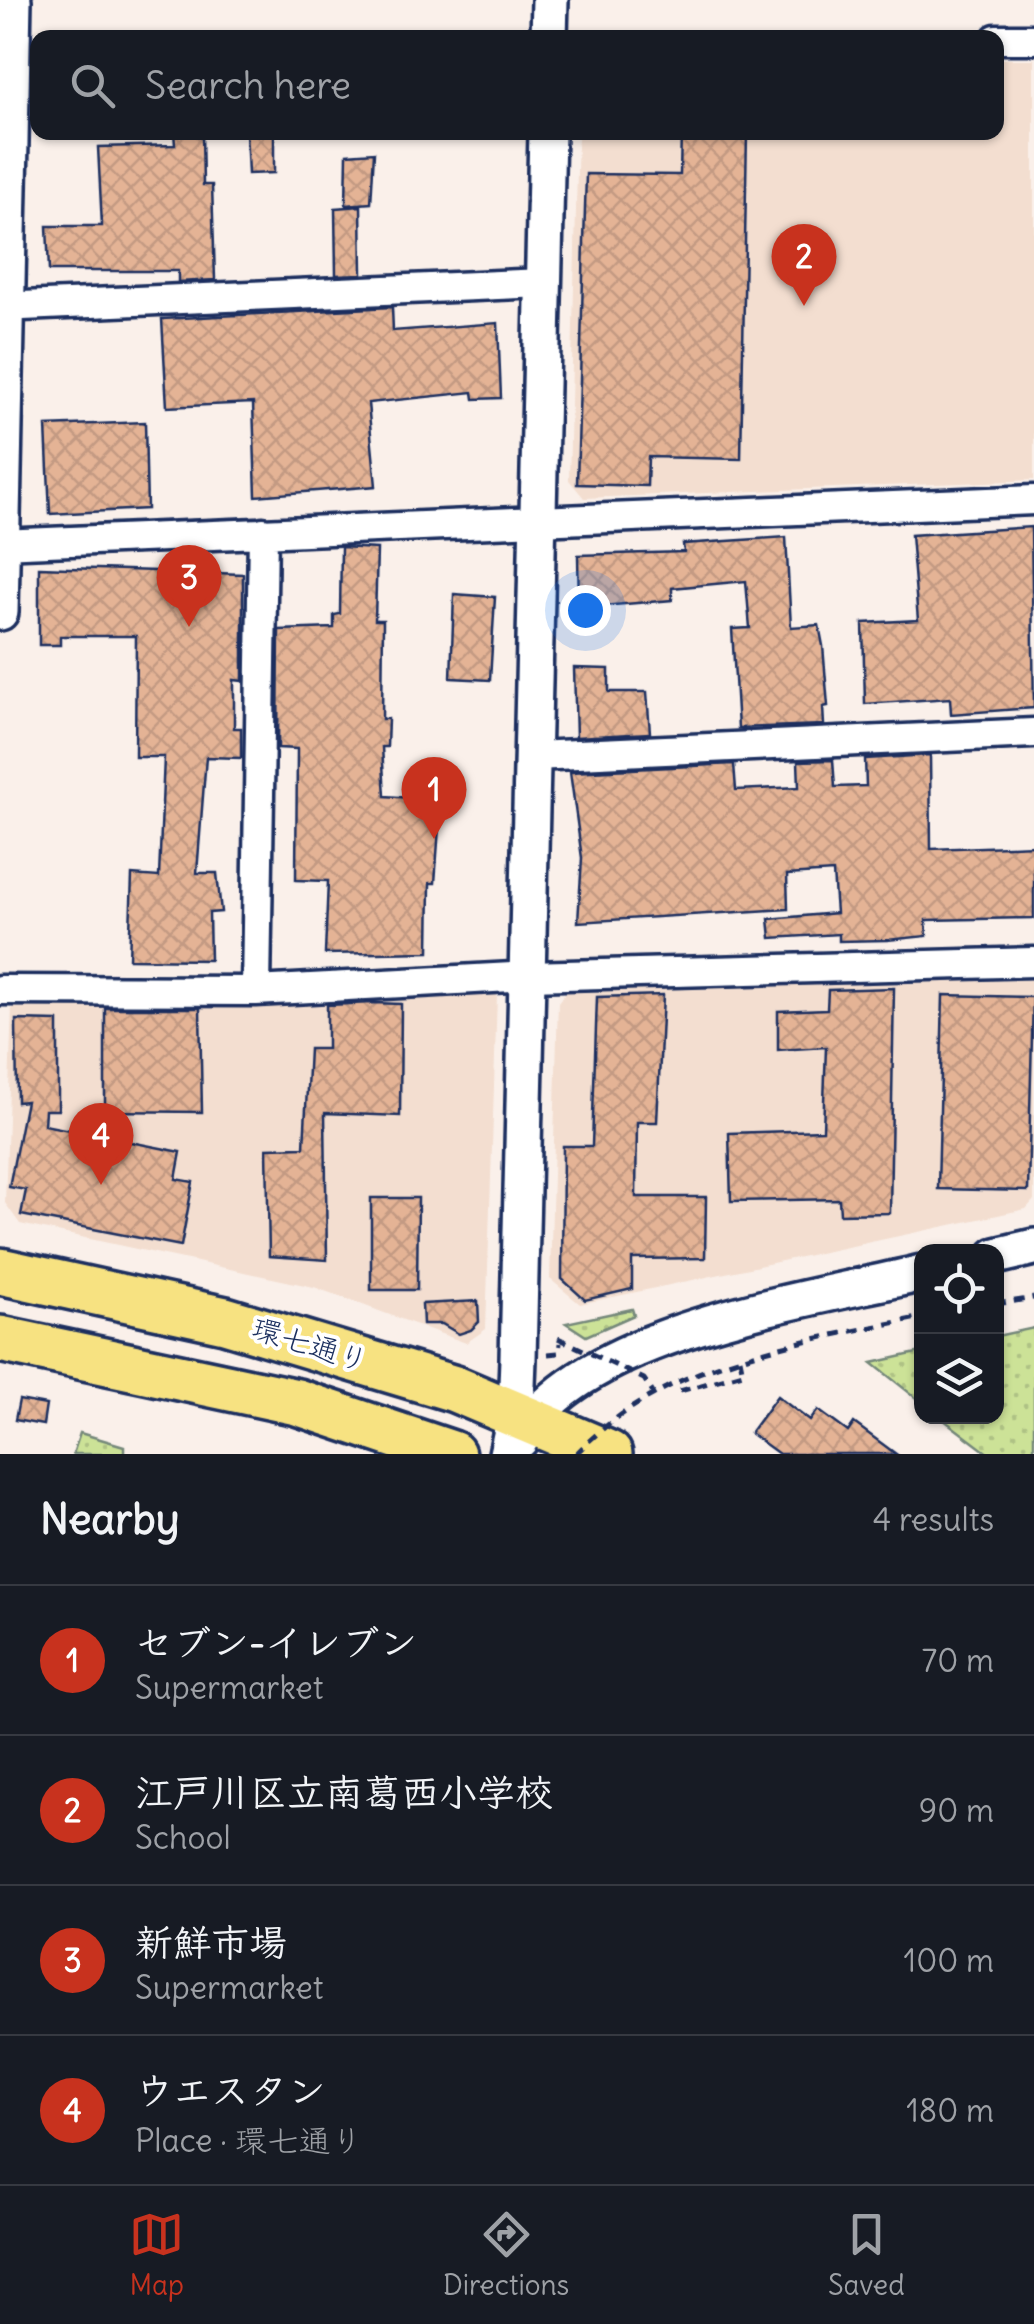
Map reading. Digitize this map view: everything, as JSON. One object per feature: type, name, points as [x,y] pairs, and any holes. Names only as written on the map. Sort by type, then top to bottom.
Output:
[{"type":"main road","name":"環七通り","points":[[0,1271],[225,1320],[517,1434],[609,1454]]},
{"type":"main road","name":"環七通り","points":[[0,1339],[296,1402],[452,1454]]},
{"type":"street","points":[[0,612],[3,307],[16,53],[13,0]]},
{"type":"street","points":[[549,30],[550,0]]},
{"type":"street","points":[[1004,39],[1034,38]]},
{"type":"street","points":[[517,1434],[548,140]]},
{"type":"street","points":[[3,307],[544,283]]},
{"type":"street","points":[[1,544],[1034,500]]},
{"type":"street","points":[[256,991],[263,532]]},
{"type":"street","points":[[534,756],[1034,734]]},
{"type":"street","points":[[0,990],[256,991],[529,976],[1034,962]]},
{"type":"street","points":[[1004,1254],[1034,1247]]},
{"type":"street","points":[[517,1434],[622,1354],[690,1328],[914,1275]]},
{"type":"path","points":[[1004,1303],[1034,1298]]},
{"type":"path","points":[[576,1454],[653,1393],[695,1371],[914,1319]]},
{"type":"path","points":[[558,1338],[644,1380],[653,1393]]},
{"type":"path","points":[[680,1391],[743,1373],[740,1358]]},
{"type":"shaded area","points":[[1004,59],[1034,59],[1034,480],[584,498],[569,480],[578,140],[1004,140]]},
{"type":"shaded area","points":[[1034,977],[1034,1200],[1026,1209],[580,1304],[550,1279],[558,1002],[568,989]]},
{"type":"shaded area","points":[[337,994],[497,995],[486,1329],[466,1343],[314,1287],[20,1224],[5,1203],[12,1005]]},
{"type":"green space","points":[[632,1309],[634,1315],[586,1336],[566,1323]]},
{"type":"green space","points":[[1034,1328],[1034,1453],[989,1454],[949,1424],[1004,1424],[1004,1334]]},
{"type":"green space","points":[[914,1354],[914,1396],[872,1363]]},
{"type":"green space","points":[[80,1433],[124,1446],[124,1454],[73,1454]]},
{"type":"building","points":[[175,140],[202,140],[203,185],[212,185],[215,280],[178,282],[178,271],[49,271],[47,226],[102,226],[98,147],[175,145]]},
{"type":"building","points":[[246,140],[274,140],[274,173],[248,174]]},
{"type":"building","points":[[681,140],[747,140],[741,459],[648,457],[647,486],[577,484],[586,174],[680,175]]},
{"type":"building","points":[[374,152],[371,203],[346,205],[347,154]]},
{"type":"building","points":[[361,206],[362,274],[336,275],[335,208]]},
{"type":"building","points":[[392,307],[393,331],[498,323],[501,398],[474,399],[473,392],[368,403],[376,486],[256,496],[253,403],[167,407],[162,319]]},
{"type":"building","points":[[145,422],[147,509],[50,514],[46,426]]},
{"type":"building","points":[[1031,527],[1034,708],[951,714],[950,698],[865,704],[863,623],[918,620],[911,535]]},
{"type":"building","points":[[786,537],[791,627],[819,625],[828,706],[823,707],[824,725],[738,728],[732,629],[750,628],[746,581],[672,588],[672,600],[579,608],[578,555],[684,552],[683,544]]},
{"type":"building","points":[[341,547],[377,549],[375,620],[383,620],[382,719],[388,719],[387,747],[382,747],[385,796],[441,800],[435,883],[430,883],[429,952],[325,954],[328,881],[296,880],[297,749],[278,748],[279,630],[334,628],[334,615],[340,614]]},
{"type":"building","points":[[39,567],[243,574],[243,681],[234,680],[234,728],[241,728],[241,758],[206,757],[197,873],[217,873],[221,912],[209,913],[210,960],[129,959],[132,875],[159,877],[164,757],[135,757],[136,636],[60,636],[60,645],[39,645]]},
{"type":"building","points":[[454,594],[495,597],[490,680],[451,678]]},
{"type":"building","points":[[574,668],[609,669],[609,692],[647,692],[650,733],[576,737]]},
{"type":"building","points":[[930,755],[931,849],[1034,845],[1034,918],[926,920],[927,936],[887,940],[839,941],[839,934],[771,938],[769,919],[836,913],[833,872],[787,875],[788,909],[578,922],[582,858],[570,772],[734,764],[736,790],[799,787],[798,761],[833,760],[835,787],[866,786],[865,759]]},
{"type":"building","points":[[894,988],[890,1213],[840,1214],[839,1199],[731,1201],[729,1133],[823,1130],[826,1047],[778,1050],[778,1011],[827,1009],[828,990]]},
{"type":"building","points":[[663,995],[657,1122],[637,1122],[636,1197],[706,1197],[705,1258],[632,1259],[632,1289],[585,1300],[562,1279],[563,1146],[592,1146],[597,997]]},
{"type":"building","points":[[943,995],[1033,997],[1028,1191],[938,1189]]},
{"type":"building","points":[[401,1004],[400,1116],[325,1113],[327,1260],[269,1256],[267,1148],[304,1147],[309,1049],[327,1049],[327,1005]]},
{"type":"building","points":[[105,1008],[200,1008],[202,1112],[105,1111]]},
{"type":"building","points":[[16,1020],[58,1021],[58,1110],[45,1110],[44,1125],[181,1152],[176,1179],[193,1182],[181,1246],[21,1215],[26,1190],[9,1187],[26,1101],[17,1102]]},
{"type":"building","points":[[371,1198],[418,1198],[417,1290],[371,1290]]},
{"type":"building","points":[[478,1301],[479,1322],[471,1330],[459,1334],[442,1324],[423,1324],[422,1304]]},
{"type":"building","points":[[777,1396],[810,1421],[818,1410],[848,1432],[854,1423],[896,1454],[779,1454],[750,1433]]},
{"type":"building","points":[[19,1400],[46,1405],[43,1425],[15,1420]]},
{"type":"place","name":"江戸川区立南葛西小学校","points":[[804,306]]},
{"type":"place","name":"新鮮市場","points":[[189,627]]},
{"type":"place","name":"セブン-イレブン","points":[[434,839]]},
{"type":"place","name":"ウエスタン","points":[[101,1185]]}]
